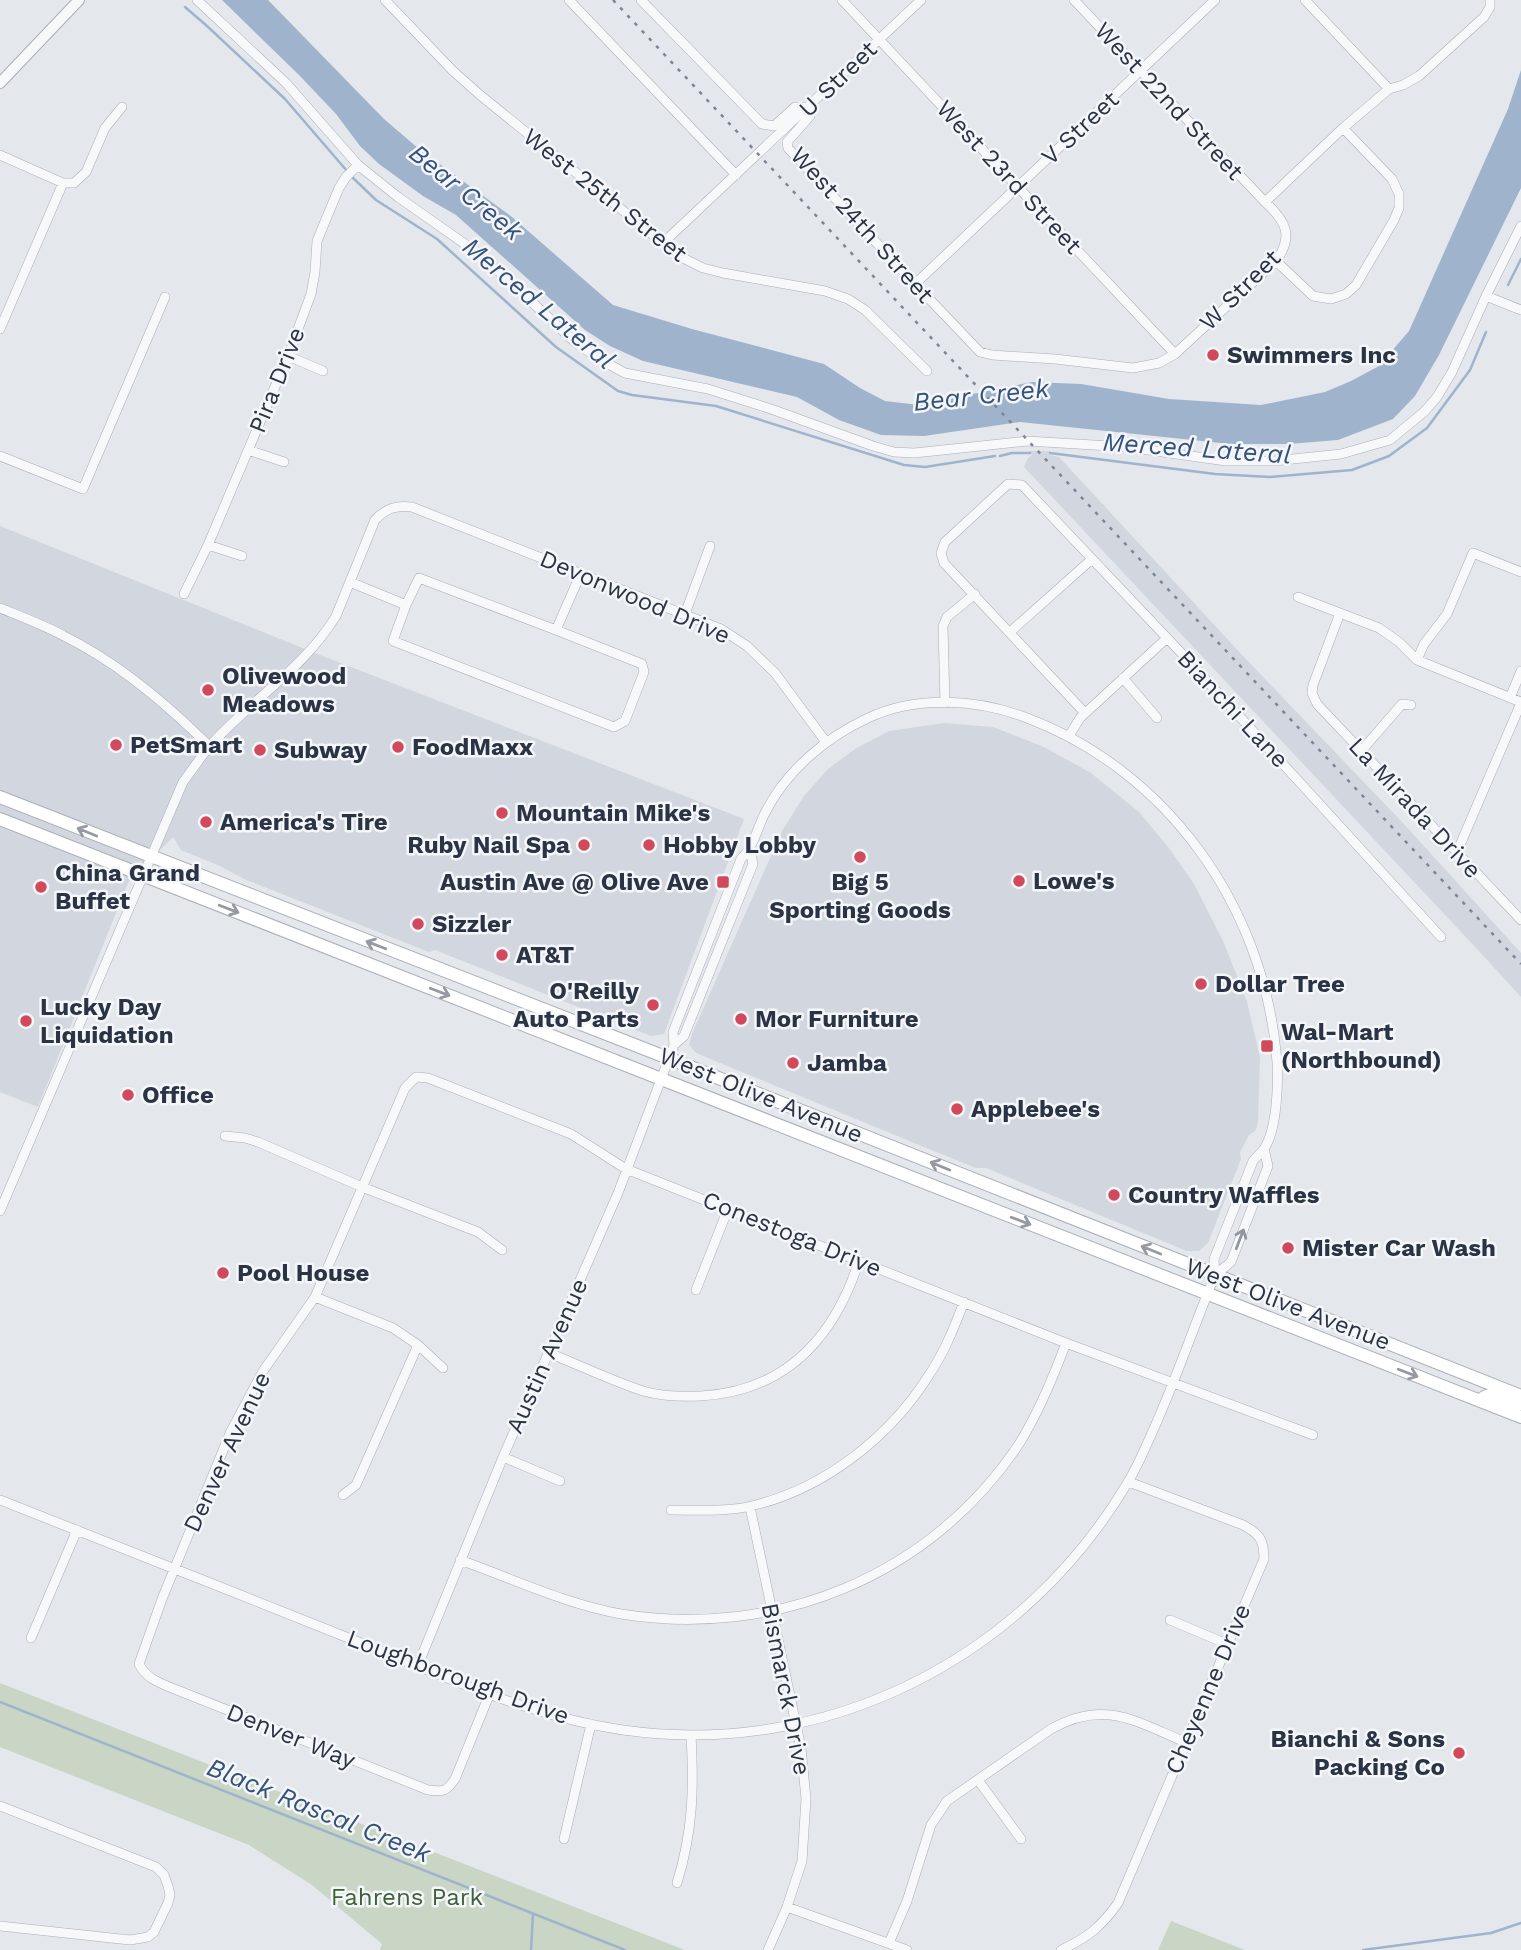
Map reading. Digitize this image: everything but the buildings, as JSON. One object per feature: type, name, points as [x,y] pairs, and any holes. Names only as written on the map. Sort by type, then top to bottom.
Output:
[{"type":"main road","name":"West Olive Avenue","points":[[0,797],[1521,1396]]},
{"type":"main road","name":"West Olive Avenue","points":[[0,819],[1521,1417]]},
{"type":"main road","points":[[1480,1401],[1484,1396],[1492,1394],[1521,1405]]},
{"type":"street","points":[[0,83],[79,0]]},
{"type":"street","points":[[197,0],[286,83],[352,171],[398,197],[482,257],[576,343],[613,367],[641,377],[708,389],[894,452],[914,453],[1027,441],[1127,447],[1226,461],[1274,461],[1341,454],[1390,440],[1425,411],[1437,397],[1452,372],[1521,226]]},
{"type":"street","name":"West 25th Street","points":[[385,0],[453,71],[480,95],[685,259],[703,268],[723,273],[825,291],[848,299],[865,310],[928,371]]},
{"type":"street","points":[[569,0],[736,175]]},
{"type":"street","name":"West 24th Street","points":[[642,0],[762,124],[774,126],[795,107],[809,107],[810,116],[789,138],[788,148],[981,352]]},
{"type":"street","name":"West 23rd Street","points":[[842,0],[1175,354]]},
{"type":"street","name":"U Street","points":[[663,243],[921,0]]},
{"type":"street","name":"West 22nd Street","points":[[1074,0],[1265,202]]},
{"type":"street","name":"V Street","points":[[915,285],[1214,0]]},
{"type":"street","points":[[1306,0],[1389,89]]},
{"type":"street","points":[[1265,202],[1343,128],[1389,89],[1419,76],[1484,17],[1490,3]]},
{"type":"street","points":[[0,155],[63,183],[74,183],[86,172],[105,128],[122,107]]},
{"type":"street","points":[[1276,261],[1313,296],[1331,299],[1339,297],[1356,285],[1394,220],[1399,208],[1399,194],[1392,179],[1343,128]]},
{"type":"street","name":"Pira Drive","points":[[184,594],[208,545],[288,356],[311,293],[317,241],[339,188],[352,171]]},
{"type":"street","points":[[0,329],[63,183]]},
{"type":"street","name":"W Street","points":[[981,352],[1133,368],[1159,363],[1175,354],[1276,261],[1284,250],[1286,229],[1265,202]]},
{"type":"street","points":[[1486,296],[1521,310]]},
{"type":"street","points":[[0,456],[83,489],[165,297]]},
{"type":"street","points":[[288,356],[323,371]]},
{"type":"street","points":[[248,450],[284,462]]},
{"type":"street","name":"Bianchi Lane","points":[[975,594],[944,563],[942,553],[945,542],[1008,484],[1022,485],[1167,638],[1441,937]]},
{"type":"street","name":"Devonwood Drive","points":[[350,582],[375,520],[391,508],[412,507],[721,629],[759,656],[786,686],[826,742]]},
{"type":"street","points":[[208,545],[242,556]]},
{"type":"street","points":[[685,614],[710,546]]},
{"type":"street","points":[[1417,660],[1424,644],[1447,614],[1473,553],[1521,572]]},
{"type":"street","points":[[1010,632],[1092,559]]},
{"type":"street","points":[[556,630],[581,573]]},
{"type":"street","points":[[419,578],[556,630],[642,664],[644,672],[625,721],[614,727],[393,641],[419,578]]},
{"type":"street","points":[[0,1211],[183,782],[210,747],[318,642],[336,616],[350,582],[406,604]]},
{"type":"street","points":[[944,703],[943,626],[947,617],[975,594],[1086,713]]},
{"type":"street","points":[[1298,597],[1387,633],[1417,660],[1521,702],[1457,852]]},
{"type":"street","points":[[0,608],[44,626],[92,651],[169,708],[210,747]]},
{"type":"street","name":"La Mirada Drive","points":[[1340,613],[1313,685],[1312,693],[1317,704],[1521,920]]},
{"type":"street","points":[[826,742],[868,717],[880,713],[910,706],[965,702],[1014,712],[1069,736],[1080,718],[1167,638]]},
{"type":"street","points":[[1510,698],[1521,671]]},
{"type":"street","points":[[1123,678],[1157,718]]},
{"type":"street","points":[[1362,750],[1402,704],[1411,705]]},
{"type":"street","name":"Loughborough Drive","points":[[0,1500],[490,1693],[558,1717],[648,1733],[740,1733],[796,1724],[866,1704],[940,1670],[993,1634],[1047,1588],[1068,1566],[1129,1482],[1173,1383],[1215,1275],[1214,1259],[1253,1161],[1264,1149],[1275,1113],[1278,1087],[1270,1007],[1258,962],[1245,929],[1223,887],[1198,848],[1171,815],[1132,778],[1069,736]]},
{"type":"street","name":"Austin Avenue","points":[[674,1045],[673,1032],[741,859],[750,850],[764,814],[776,794],[794,770],[826,742]]},
{"type":"street","name":"Austin Avenue","points":[[418,1665],[503,1457],[618,1193],[668,1058],[674,1045],[684,1036],[702,992],[753,864],[750,850]]},
{"type":"street","points":[[723,939],[720,929],[731,899],[730,888]]},
{"type":"street","points":[[702,992],[700,979],[711,950],[711,937]]},
{"type":"street","name":"Conestoga Drive","points":[[416,1077],[428,1078],[571,1135],[626,1169],[1066,1343],[1313,1435]]},
{"type":"street","name":"Denver Avenue","points":[[175,1569],[238,1417],[263,1371],[315,1297],[405,1088],[416,1077]]},
{"type":"street","points":[[225,1136],[258,1142],[478,1233],[502,1250]]},
{"type":"street","name":"Loughborough Drive","points":[[1215,1275],[1231,1262],[1261,1186],[1268,1166],[1264,1149]]},
{"type":"street","points":[[696,1290],[728,1209]]},
{"type":"street","points":[[549,1353],[644,1391],[682,1397],[719,1395],[754,1385],[774,1377],[821,1337],[843,1305],[859,1261]]},
{"type":"street","points":[[315,1297],[393,1328],[418,1345],[443,1368]]},
{"type":"street","points":[[671,1510],[750,1507],[823,1477],[856,1455],[879,1436],[906,1407],[930,1374],[953,1331],[964,1303]]},
{"type":"street","points":[[460,1560],[584,1606],[621,1614],[696,1620],[728,1619],[772,1612],[840,1591],[876,1575],[909,1555],[974,1499],[1002,1468],[1020,1442],[1051,1382],[1066,1343]]},
{"type":"street","points":[[343,1495],[356,1485],[418,1345]]},
{"type":"street","points":[[503,1457],[560,1481]]},
{"type":"street","name":"Cheyenne Drive","points":[[1060,1950],[1084,1940],[1105,1921],[1118,1903],[1264,1559],[1264,1546],[1256,1532],[1129,1482]]},
{"type":"street","name":"Bismarck Drive","points":[[750,1507],[796,1724],[805,1782],[806,1822],[802,1861],[787,1907],[768,1950]]},
{"type":"street","points":[[31,1638],[77,1530]]},
{"type":"street","name":"Denver Way","points":[[175,1569],[139,1664],[151,1679],[428,1790],[442,1792],[450,1787],[490,1693]]},
{"type":"street","points":[[1170,1620],[1227,1644]]},
{"type":"street","points":[[889,1943],[907,1901],[931,1825],[947,1801],[1051,1729],[1065,1721],[1107,1713],[1127,1717],[1185,1742]]},
{"type":"street","points":[[564,1839],[591,1724]]},
{"type":"street","points":[[677,1883],[690,1832],[691,1735]]},
{"type":"street","points":[[978,1780],[1021,1839]]},
{"type":"street","points":[[0,1806],[152,1866],[163,1875],[170,1895],[158,1928],[148,1937],[130,1940],[0,1926]]},
{"type":"street","points":[[787,1907],[907,1950]]},
{"type":"shaded area","points":[[1029,451],[1050,451],[1050,455],[1059,457],[1243,656],[1403,823],[1521,953],[1521,997],[1024,467],[1032,455]]},
{"type":"shaded area","points":[[0,526],[325,657],[744,819],[664,1034],[651,1036],[435,950],[429,952],[244,879],[181,850],[173,837],[128,883],[38,1107],[0,1092]]},
{"type":"shaded area","points":[[944,723],[993,727],[1044,747],[1091,773],[1139,812],[1169,848],[1194,884],[1224,943],[1247,1002],[1260,1057],[1258,1121],[1256,1130],[1249,1135],[1240,1152],[1241,1159],[1208,1243],[1199,1251],[1187,1251],[986,1168],[976,1168],[924,1147],[696,1053],[689,1045],[782,831],[804,796],[828,769],[855,749],[889,731]]},
{"type":"green space","name":"Fahrens Park","points":[[0,1683],[685,1950],[380,1950],[382,1944],[312,1885],[249,1845],[0,1747]]},
{"type":"green space","points":[[1171,1921],[1245,1950],[1158,1950]]},
{"type":"water","name":"Bear Creek","points":[[222,0],[268,0],[384,119],[419,149],[512,217],[613,305],[824,364],[885,401],[919,405],[1032,382],[1081,384],[1169,399],[1261,405],[1325,392],[1379,366],[1409,331],[1508,109],[1521,70],[1521,188],[1439,355],[1415,396],[1393,419],[1338,440],[1289,444],[1231,444],[1020,422],[924,436],[881,435],[839,420],[797,397],[643,361],[610,346],[585,330],[456,215],[423,196],[379,164],[360,146],[336,114],[300,76]]},
{"type":"waterway","name":"Merced Lateral","points":[[185,7],[285,99],[347,171]]},
{"type":"waterway","name":"Merced Lateral","points":[[351,176],[376,200],[437,239],[556,347],[618,391],[716,406],[904,465],[925,467],[995,456]]},
{"type":"waterway","name":"Merced Lateral","points":[[1508,285],[1521,259]]},
{"type":"waterway","name":"Merced Lateral","points":[[1050,453],[1215,474],[1270,477],[1352,470],[1389,456],[1427,428],[1470,370],[1486,332]]},
{"type":"waterway","name":"Merced Lateral","points":[[1000,456],[1030,453]]},
{"type":"waterway","name":"Black Rascal Creek","points":[[0,1702],[625,1950]]},
{"type":"waterway","points":[[531,1950],[533,1914]]},
{"type":"waterway","name":"Black Rascal Creek","points":[[1363,1950],[1491,1933],[1521,1923]]},
{"type":"railway","points":[[613,0],[1521,964]]},
{"type":"place","name":"Swimmers Inc","points":[[1213,355]]},
{"type":"place","name":"Olivewood Meadows","points":[[208,690]]},
{"type":"place","name":"PetSmart","points":[[116,745]]},
{"type":"place","name":"FoodMaxx","points":[[398,747]]},
{"type":"place","name":"Subway","points":[[260,750]]},
{"type":"place","name":"Mountain Mike's","points":[[502,813]]},
{"type":"place","name":"America's Tire","points":[[206,822]]},
{"type":"place","name":"Ruby Nail Spa","points":[[584,845]]},
{"type":"place","name":"Hobby Lobby","points":[[649,845]]},
{"type":"place","name":"Big 5 Sporting Goods","points":[[860,857]]},
{"type":"place","name":"Lowe's","points":[[1019,881]]},
{"type":"place","name":"Austin Ave @ Olive Ave","points":[[723,882]]},
{"type":"place","name":"China Grand Buffet","points":[[41,887]]},
{"type":"place","name":"Sizzler","points":[[418,924]]},
{"type":"place","name":"AT&T","points":[[502,955]]},
{"type":"place","name":"Dollar Tree","points":[[1201,984]]},
{"type":"place","name":"O'Reilly Auto Parts","points":[[653,1005]]},
{"type":"place","name":"Mor Furniture","points":[[741,1019]]},
{"type":"place","name":"Lucky Day Liquidation","points":[[26,1021]]},
{"type":"place","name":"Wal-Mart (Northbound)","points":[[1267,1046]]},
{"type":"place","name":"Jamba","points":[[793,1063]]},
{"type":"place","name":"Office","points":[[128,1095]]},
{"type":"place","name":"Applebee's","points":[[957,1109]]},
{"type":"place","name":"Country Waffles","points":[[1114,1195]]},
{"type":"place","name":"Mister Car Wash","points":[[1288,1248]]},
{"type":"place","name":"Pool House","points":[[223,1273]]},
{"type":"place","name":"Bianchi & Sons Packing Co","points":[[1459,1753]]}]
